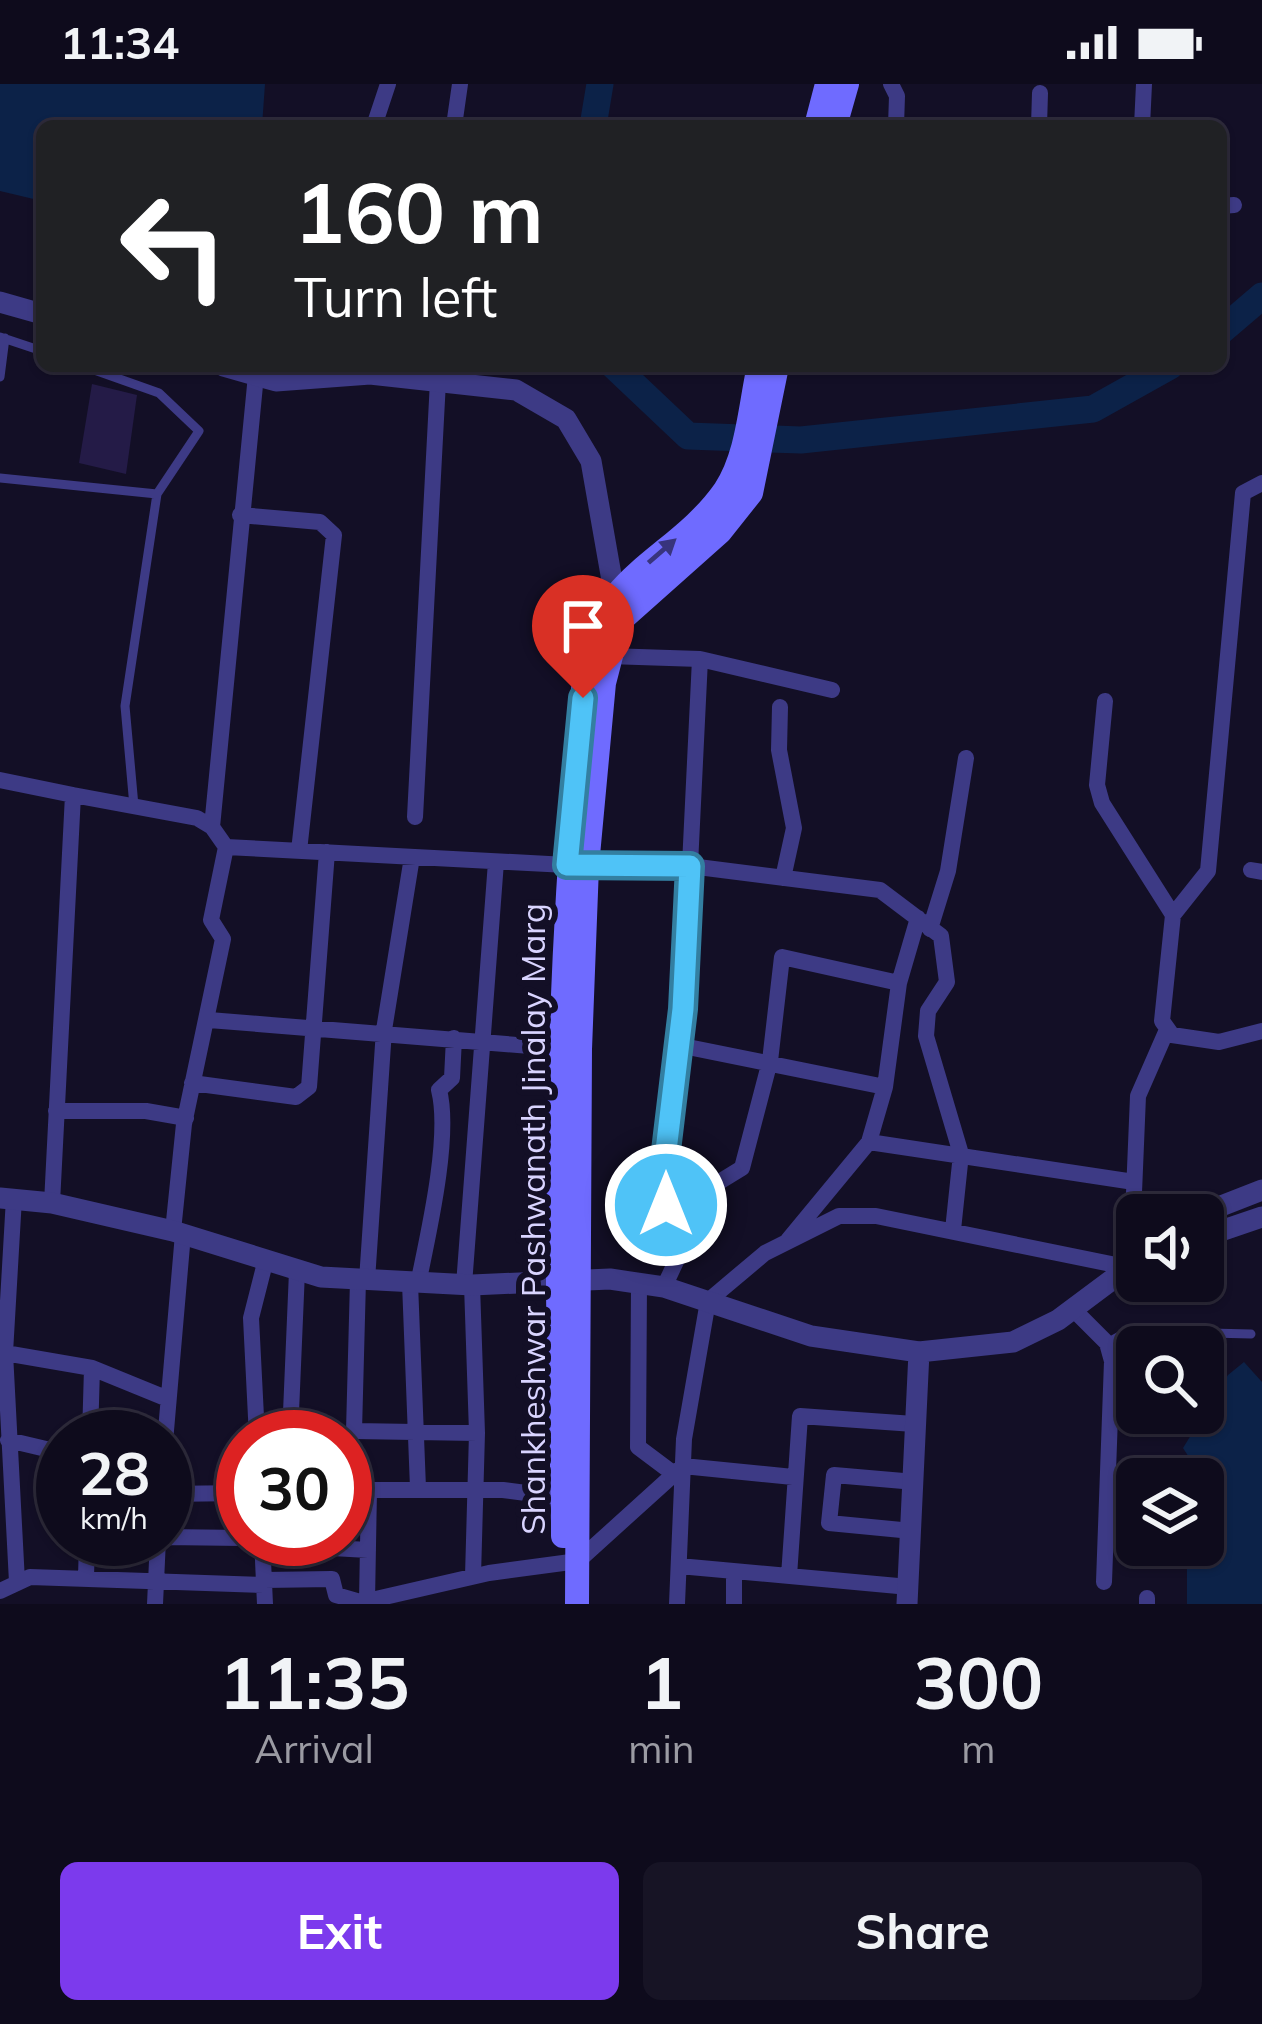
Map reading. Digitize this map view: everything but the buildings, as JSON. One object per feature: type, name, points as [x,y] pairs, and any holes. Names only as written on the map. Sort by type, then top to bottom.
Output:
[{"type":"main road","points":[[817,120],[826,84]]},
{"type":"main road","points":[[837,120],[847,84]]},
{"type":"main road","points":[[577,1604],[571,1562],[567,1279],[570,1049],[577,865],[608,656],[620,621],[720,532],[744,503],[766,375]]},
{"type":"main road","name":"Shankheshwar Pashwanath Jinalay Marg","points":[[577,865],[586,656],[594,625],[614,593],[749,468]]},
{"type":"main road","name":"Shankheshwar Pashwanath Jinalay Marg","points":[[562,1604],[571,1562]]},
{"type":"street","points":[[376,120],[388,84]]},
{"type":"street","points":[[455,120],[460,84]]},
{"type":"street","points":[[891,84],[897,96],[896,120]]},
{"type":"street","points":[[1142,120],[1144,84]]},
{"type":"street","points":[[1039,120],[1040,93]]},
{"type":"street","points":[[0,302],[36,312]]},
{"type":"street","points":[[212,827],[236,620],[240,515],[272,374],[315,372]]},
{"type":"street","points":[[347,372],[516,390],[566,418],[591,460],[620,621]]},
{"type":"street","points":[[415,817],[438,381]]},
{"type":"street","points":[[1134,1194],[1138,1096],[1166,1033],[1173,915],[1208,871],[1243,493],[1262,483]]},
{"type":"street","points":[[240,515],[320,522],[334,535],[299,851]]},
{"type":"street","points":[[608,656],[700,659],[832,690]]},
{"type":"street","points":[[691,1228],[662,1194],[679,1046],[700,659]]},
{"type":"street","points":[[1105,701],[1097,785],[1102,803],[1173,915]]},
{"type":"street","points":[[780,707],[779,750],[794,828],[783,878]]},
{"type":"street","points":[[783,1245],[868,1142],[885,1087],[899,983],[949,871],[966,758]]},
{"type":"street","points":[[0,779],[196,818],[212,827],[226,847],[212,920],[223,939],[186,1118],[167,1410]]},
{"type":"street","points":[[52,1203],[73,795]]},
{"type":"street","points":[[226,847],[496,862],[690,866],[880,890],[941,937],[947,982],[928,1011],[926,1036],[961,1154],[952,1230]]},
{"type":"street","points":[[192,1083],[303,1095],[309,1088],[327,852]]},
{"type":"street","points":[[412,857],[384,1030],[354,1431],[477,1433]]},
{"type":"street","points":[[473,1576],[479,1490],[468,1285],[496,862]]},
{"type":"street","points":[[664,1287],[711,1187],[742,1168],[770,1061],[782,957],[899,983]]},
{"type":"street","points":[[209,1019],[570,1049]]},
{"type":"street","points":[[1166,1033],[1219,1042],[1262,1031]]},
{"type":"street","points":[[418,1489],[414,1284],[436,1184],[443,1107],[439,1090],[452,1078],[454,1038]]},
{"type":"street","points":[[679,1046],[885,1087]]},
{"type":"street","points":[[56,1111],[146,1111],[186,1118]]},
{"type":"street","points":[[868,1142],[1134,1182]]},
{"type":"street","points":[[1224,1205],[1262,1190]]},
{"type":"street","points":[[17,1582],[5,1343],[7,1198],[52,1203],[178,1233],[297,1271],[414,1284],[567,1279],[639,1283],[811,1336],[920,1352],[1013,1342],[1073,1309],[1116,1276]]},
{"type":"street","points":[[677,1604],[678,1470],[707,1301],[765,1253],[838,1216],[876,1216],[1116,1261]]},
{"type":"street","points":[[1224,1232],[1261,1223]]},
{"type":"street","points":[[255,1410],[250,1318],[265,1263]]},
{"type":"street","points":[[291,1410],[297,1271]]},
{"type":"street","points":[[639,1283],[638,1447],[678,1470],[793,1477]]},
{"type":"street","points":[[1073,1309],[1107,1343],[1114,1378],[1104,1582]]},
{"type":"street","points":[[5,1343],[92,1368],[168,1399]]},
{"type":"street","points":[[679,1566],[789,1576],[908,1596],[920,1352]]},
{"type":"street","points":[[91,1410],[92,1368]]},
{"type":"street","points":[[789,1576],[800,1416],[914,1424]]},
{"type":"street","points":[[8,1440],[36,1447]]},
{"type":"street","points":[[0,1592],[17,1582],[86,1578],[155,1578],[264,1590],[332,1579],[336,1594],[367,1603],[473,1576],[571,1562],[678,1470]]},
{"type":"street","points":[[912,1531],[829,1523],[834,1475],[915,1482]]},
{"type":"street","points":[[372,1490],[479,1490],[571,1499]]},
{"type":"street","points":[[86,1566],[86,1578]]},
{"type":"street","points":[[155,1604],[157,1566]]},
{"type":"street","points":[[367,1603],[368,1566]]},
{"type":"street","points":[[734,1571],[734,1604]]},
{"type":"lane","points":[[0,376],[2,338],[36,349]]},
{"type":"lane","points":[[100,372],[159,393],[199,431],[157,494],[125,706],[134,806]]},
{"type":"lane","points":[[0,478],[157,494]]},
{"type":"lane","points":[[1107,1343],[1129,1331],[1251,1334]]},
{"type":"water","points":[[0,84],[265,84],[262,120],[36,120],[36,200],[0,191]]},
{"type":"water","points":[[1244,1362],[1262,1382],[1262,1604],[1187,1604],[1187,1566],[1224,1566],[1224,1458],[1189,1458],[1183,1448],[1192,1434],[1224,1434],[1228,1375]]},
{"type":"waterway","points":[[594,120],[600,84]]},
{"type":"waterway","points":[[1227,326],[1262,296]]},
{"type":"waterway","points":[[620,372],[688,436],[801,440],[1093,409],[1159,372]]},
{"type":"route","points":[[583,698],[567,865],[690,866],[683,1009],[662,1184],[666,1205]]}]
